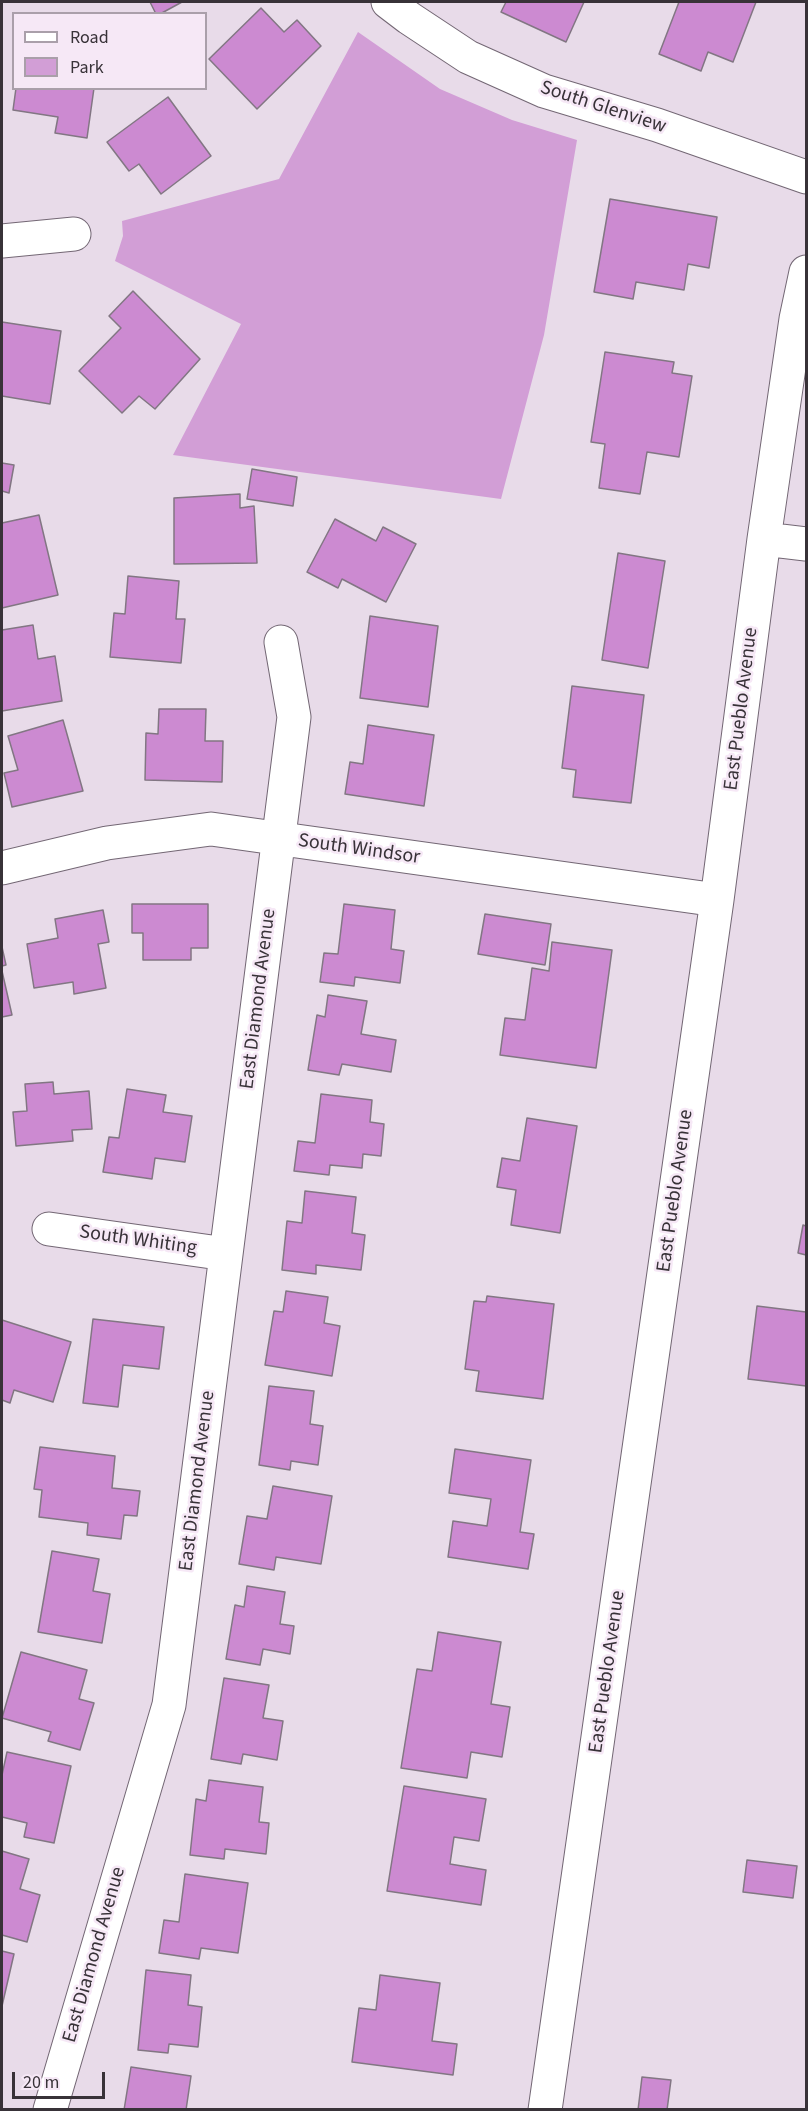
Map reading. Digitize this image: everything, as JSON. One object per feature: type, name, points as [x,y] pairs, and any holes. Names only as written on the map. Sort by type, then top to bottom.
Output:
[{"type":"street","name":"South Glenview","points":[[405,7],[468,57],[544,91],[657,125],[807,177]]},
{"type":"street","points":[[2,241],[74,234]]},
{"type":"street","name":"East Pueblo Avenue","points":[[545,2109],[717,900],[764,539],[796,319],[807,272]]},
{"type":"street","points":[[764,539],[807,544]]},
{"type":"street","name":"East Diamond Avenue","points":[[50,2109],[169,1705],[294,717],[281,642]]},
{"type":"street","name":"South Windsor","points":[[2,868],[107,843],[211,829],[717,900]]},
{"type":"street","name":"South Whiting","points":[[49,1229],[226,1254]]},
{"type":"green space","points":[[358,32],[440,89],[512,120],[577,140],[544,335],[501,499],[173,455],[241,324],[115,261],[123,236],[122,221],[279,179]]},
{"type":"building","points":[[150,2],[182,2],[164,12],[155,12]]},
{"type":"building","points":[[506,2],[584,2],[566,42],[501,12]]},
{"type":"building","points":[[679,2],[756,2],[733,62],[708,52],[701,71],[659,54]]},
{"type":"building","points":[[261,8],[284,32],[297,20],[321,46],[257,109],[209,59]]},
{"type":"building","points":[[16,90],[94,90],[87,138],[55,133],[58,117],[13,110]]},
{"type":"building","points":[[168,97],[211,156],[161,194],[139,164],[129,171],[107,142]]},
{"type":"building","points":[[610,199],[717,217],[709,268],[688,264],[684,290],[636,282],[633,299],[594,292]]},
{"type":"building","points":[[133,291],[200,359],[155,409],[139,396],[122,413],[79,371],[121,328],[109,316]]},
{"type":"building","points":[[2,322],[61,331],[50,404],[2,396]]},
{"type":"building","points":[[605,352],[674,362],[672,373],[692,376],[679,457],[647,452],[640,494],[599,488],[605,444],[591,442]]},
{"type":"building","points":[[2,463],[14,465],[9,493],[2,491]]},
{"type":"building","points":[[252,469],[297,477],[293,506],[247,499]]},
{"type":"building","points":[[240,494],[240,508],[254,506],[257,563],[174,564],[174,498]]},
{"type":"building","points":[[39,515],[58,595],[2,608],[2,523]]},
{"type":"building","points":[[335,519],[376,541],[383,527],[416,544],[386,602],[342,579],[338,588],[307,572]]},
{"type":"building","points":[[618,553],[665,561],[648,668],[602,660]]},
{"type":"building","points":[[128,576],[179,581],[176,619],[185,619],[181,663],[110,657],[114,613],[125,614]]},
{"type":"building","points":[[370,616],[438,626],[428,707],[360,698]]},
{"type":"building","points":[[33,625],[38,659],[55,656],[62,701],[2,711],[2,630]]},
{"type":"building","points":[[572,686],[644,695],[631,803],[573,797],[576,770],[562,768]]},
{"type":"building","points":[[159,709],[206,709],[205,741],[223,741],[222,782],[145,780],[146,733],[158,734]]},
{"type":"building","points":[[63,720],[83,791],[12,807],[4,773],[18,770],[8,736]]},
{"type":"building","points":[[368,725],[434,735],[424,806],[345,794],[350,762],[363,764]]},
{"type":"building","points":[[132,904],[208,904],[208,948],[191,948],[191,960],[143,960],[143,933],[132,933]]},
{"type":"building","points":[[344,904],[395,910],[391,949],[404,951],[400,983],[355,977],[354,986],[320,982],[324,953],[338,954]]},
{"type":"building","points":[[103,910],[109,942],[98,944],[106,988],[74,994],[73,982],[34,988],[27,944],[58,938],[55,919]]},
{"type":"building","points":[[485,914],[551,924],[545,965],[478,954]]},
{"type":"building","points":[[552,942],[612,950],[596,1068],[500,1055],[505,1018],[525,1020],[532,968],[549,971]]},
{"type":"building","points":[[2,947],[6,965],[2,966]]},
{"type":"building","points":[[2,971],[12,1015],[2,1017]]},
{"type":"building","points":[[328,995],[367,1001],[361,1034],[396,1040],[391,1072],[342,1064],[339,1075],[308,1070],[317,1015],[325,1017]]},
{"type":"building","points":[[53,1082],[54,1094],[89,1091],[92,1129],[72,1130],[73,1141],[16,1146],[13,1112],[27,1111],[25,1084]]},
{"type":"building","points":[[127,1089],[166,1095],[163,1112],[192,1116],[185,1162],[155,1158],[152,1179],[103,1172],[109,1137],[119,1138]]},
{"type":"building","points":[[321,1094],[372,1100],[370,1122],[384,1124],[381,1156],[363,1154],[362,1168],[330,1165],[329,1175],[294,1171],[298,1141],[315,1143]]},
{"type":"building","points":[[527,1118],[577,1126],[560,1233],[511,1225],[516,1190],[497,1187],[502,1158],[520,1161]]},
{"type":"building","points":[[305,1191],[356,1197],[352,1233],[365,1235],[361,1270],[316,1265],[316,1274],[282,1270],[287,1221],[302,1223]]},
{"type":"building","points":[[803,1225],[806,1226],[806,1255],[798,1253]]},
{"type":"building","points":[[286,1291],[328,1297],[324,1323],[340,1326],[332,1376],[265,1365],[274,1311],[283,1312]]},
{"type":"building","points":[[487,1296],[554,1304],[543,1399],[476,1391],[479,1371],[465,1369],[474,1301],[486,1302]]},
{"type":"building","points":[[757,1306],[806,1312],[806,1386],[748,1379]]},
{"type":"building","points":[[93,1319],[164,1327],[159,1369],[123,1365],[118,1407],[83,1403]]},
{"type":"building","points":[[2,1320],[71,1342],[53,1402],[14,1390],[10,1403],[2,1400]]},
{"type":"building","points":[[269,1386],[314,1391],[310,1424],[323,1426],[318,1465],[291,1461],[290,1470],[259,1465]]},
{"type":"building","points":[[40,1447],[115,1456],[112,1488],[140,1491],[137,1516],[124,1515],[121,1539],[87,1535],[88,1523],[39,1517],[42,1490],[34,1489]]},
{"type":"building","points":[[455,1449],[531,1460],[520,1532],[534,1534],[528,1569],[448,1557],[453,1521],[487,1526],[491,1499],[449,1493]]},
{"type":"building","points":[[273,1486],[332,1496],[321,1564],[276,1557],[274,1570],[239,1564],[247,1516],[267,1519]]},
{"type":"building","points":[[52,1551],[99,1559],[93,1591],[110,1594],[102,1643],[38,1632]]},
{"type":"building","points":[[247,1586],[285,1592],[280,1624],[294,1626],[290,1654],[263,1649],[260,1665],[226,1659],[235,1605],[244,1607]]},
{"type":"building","points":[[438,1632],[501,1642],[491,1704],[510,1707],[502,1757],[471,1752],[467,1778],[401,1768],[417,1669],[432,1671]]},
{"type":"building","points":[[21,1652],[87,1670],[79,1699],[94,1703],[80,1750],[48,1741],[51,1732],[2,1718]]},
{"type":"building","points":[[224,1678],[269,1685],[263,1718],[283,1721],[277,1760],[243,1754],[241,1764],[211,1759]]},
{"type":"building","points":[[7,1752],[71,1766],[54,1843],[24,1837],[27,1823],[2,1817],[2,1775]]},
{"type":"building","points":[[209,1780],[263,1787],[259,1822],[269,1823],[266,1854],[225,1849],[224,1859],[190,1855],[196,1799],[206,1801]]},
{"type":"building","points":[[404,1786],[486,1799],[479,1841],[454,1837],[450,1864],[486,1870],[481,1905],[387,1891]]},
{"type":"building","points":[[2,1851],[29,1859],[20,1889],[40,1895],[27,1942],[2,1935]]},
{"type":"building","points":[[747,1860],[797,1866],[793,1898],[743,1892]]},
{"type":"building","points":[[185,1874],[248,1883],[238,1953],[201,1948],[199,1959],[159,1953],[164,1920],[179,1922]]},
{"type":"building","points":[[2,1951],[14,1954],[2,2006]]},
{"type":"building","points":[[146,1970],[191,1975],[188,2005],[202,2007],[198,2047],[169,2044],[168,2053],[138,2050]]},
{"type":"building","points":[[380,1975],[440,1983],[432,2041],[457,2044],[453,2075],[352,2062],[359,2008],[376,2010]]},
{"type":"building","points":[[131,2067],[191,2076],[186,2110],[124,2110]]},
{"type":"building","points":[[642,2077],[671,2080],[667,2110],[638,2110]]}]
